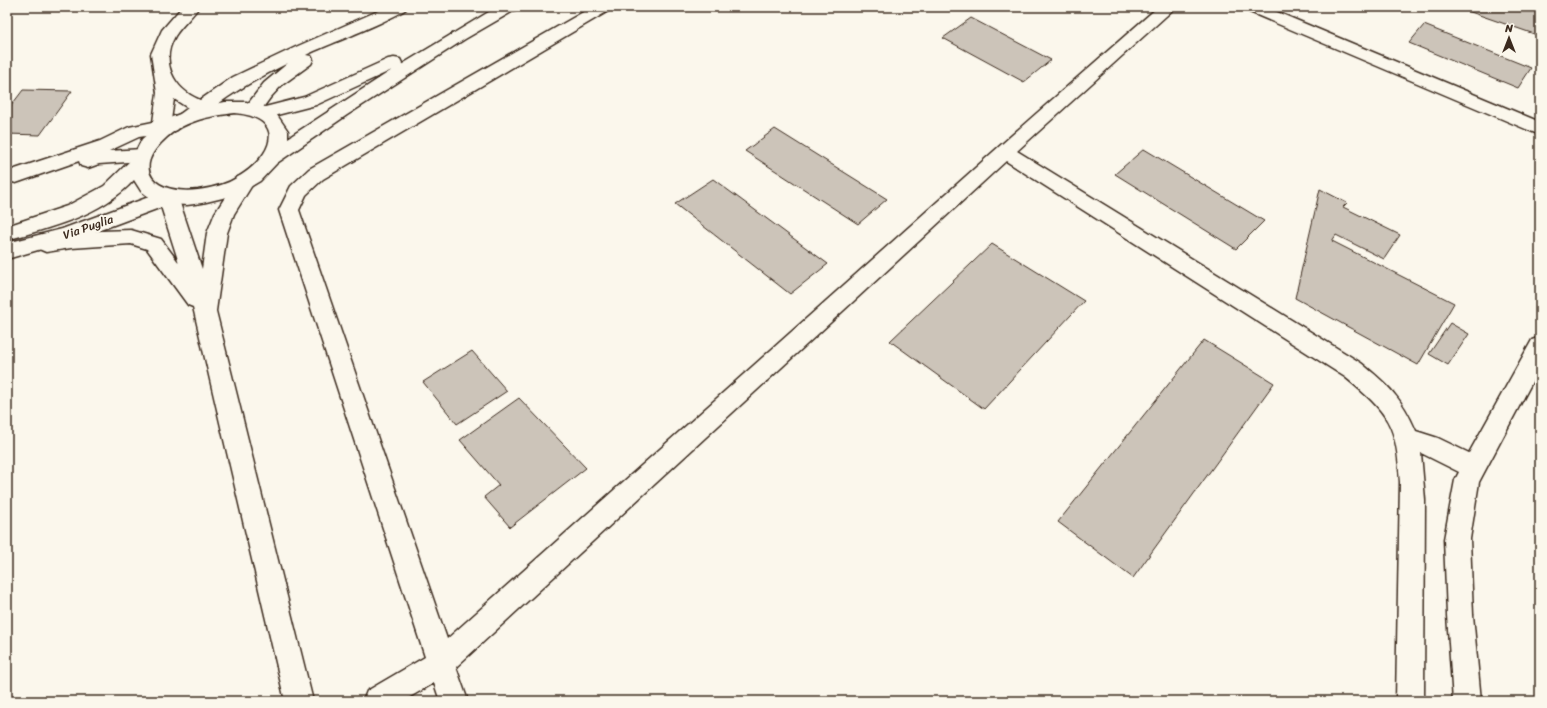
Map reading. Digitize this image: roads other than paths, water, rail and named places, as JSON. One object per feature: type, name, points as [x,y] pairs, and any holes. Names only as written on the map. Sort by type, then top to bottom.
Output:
[{"type":"street","points":[[169,126],[164,78],[159,54],[168,34],[192,7]]},
{"type":"street","points":[[12,177],[106,145],[135,131],[169,126],[209,108],[219,95],[246,77],[320,41],[363,25],[400,7]]},
{"type":"street","points":[[169,126],[149,144],[141,159],[140,174],[144,184],[154,192],[168,197],[186,198],[206,196],[226,191],[244,182],[261,170],[272,158],[315,127],[465,32],[509,7]]},
{"type":"street","points":[[454,701],[289,210],[298,191],[316,174],[604,7]]},
{"type":"street","points":[[376,701],[441,663],[1005,152],[1168,7]]},
{"type":"street","points":[[1252,7],[1540,129]]},
{"type":"street","points":[[258,111],[260,98],[273,84],[294,67],[339,42],[363,25]]},
{"type":"street","points":[[164,78],[184,99],[198,107],[235,107],[258,111],[310,101],[465,32]]},
{"type":"street","points":[[258,111],[274,121],[279,132],[279,144],[272,158]]},
{"type":"street","points":[[1005,152],[1353,370],[1375,388],[1392,406],[1399,418],[1406,440],[1412,492],[1410,701]]},
{"type":"street","points":[[12,177],[99,158],[141,159]]},
{"type":"street","name":"Via Puglia","points":[[7,233],[95,201],[112,190],[141,159]]},
{"type":"street","points":[[206,313],[217,233],[225,214],[244,182]]},
{"type":"street","points":[[168,197],[206,313],[299,701]]},
{"type":"street","name":"Via Puglia","points":[[7,251],[30,247],[111,219],[168,197]]},
{"type":"street","points":[[30,247],[100,237],[131,237],[154,244],[206,313]]},
{"type":"street","points":[[1467,701],[1460,615],[1457,539],[1467,480],[1540,346]]},
{"type":"street","points":[[1406,440],[1430,445],[1473,468]]}]
